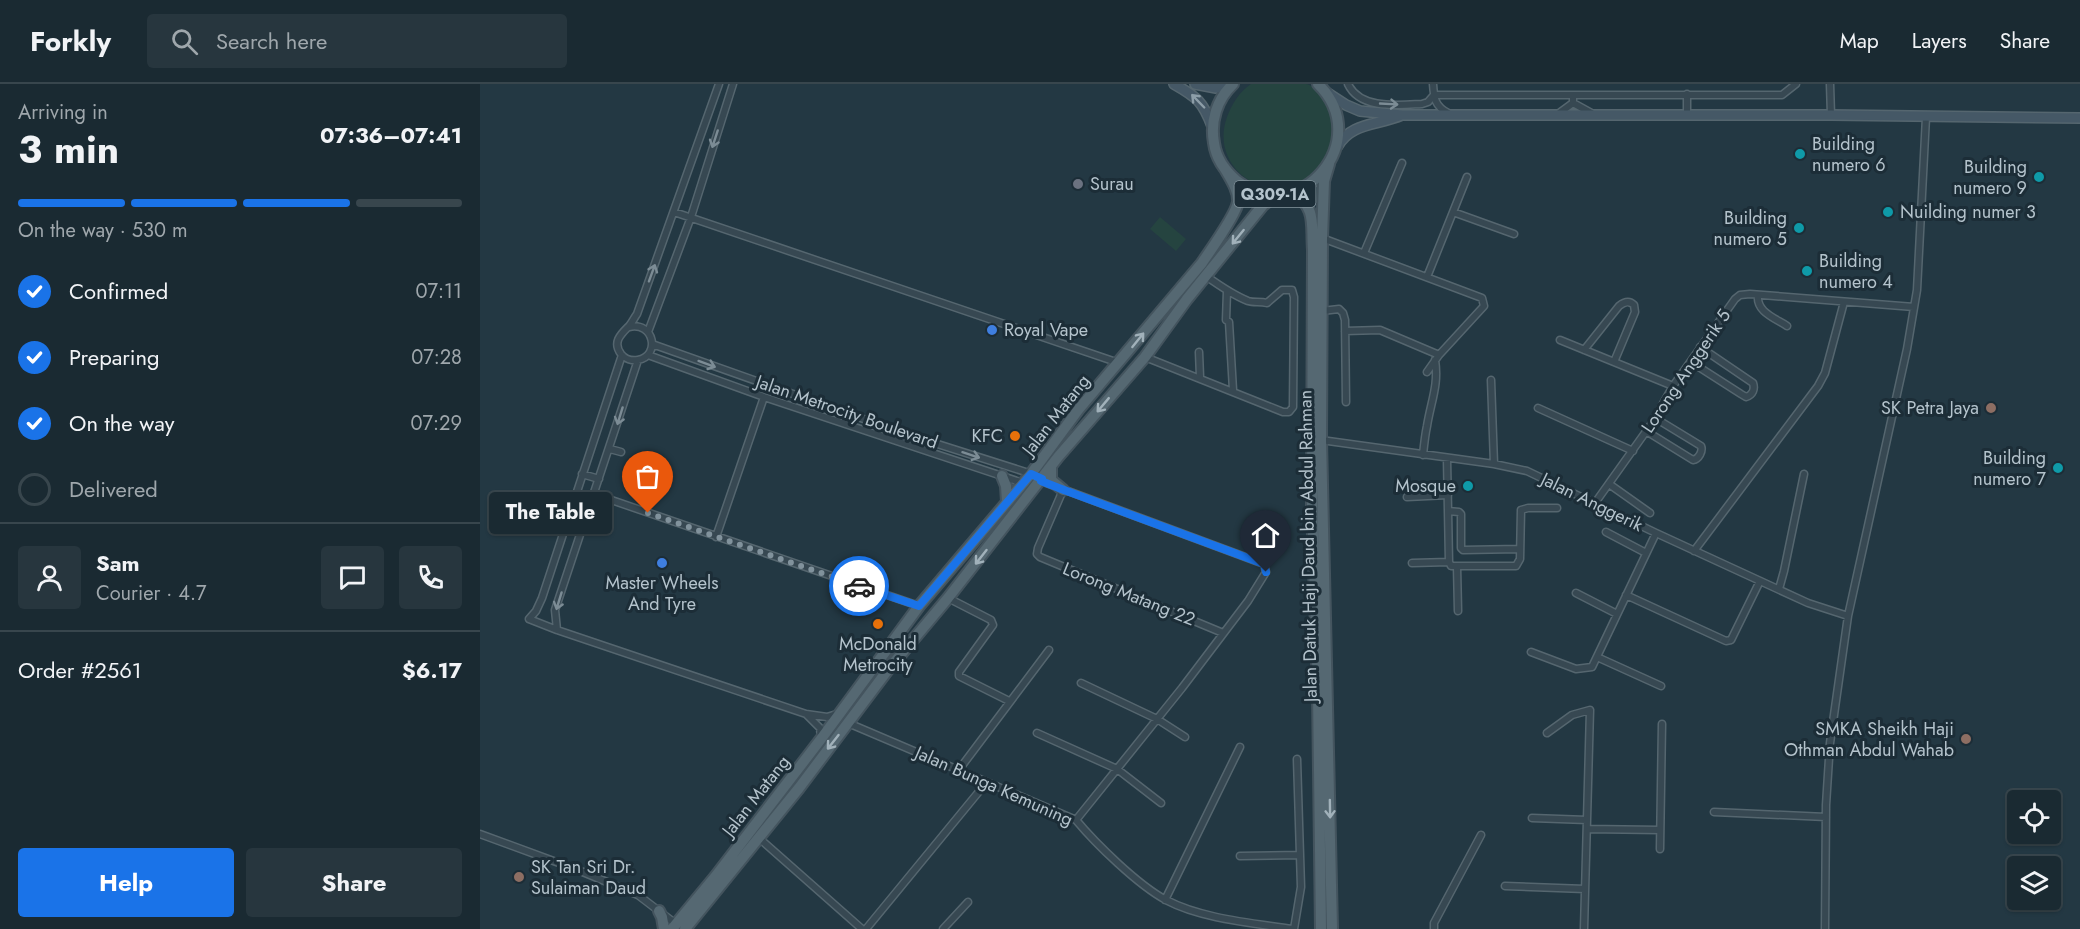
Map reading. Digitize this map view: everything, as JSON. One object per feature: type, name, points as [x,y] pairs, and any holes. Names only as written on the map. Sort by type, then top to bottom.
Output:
[{"type":"main road","points":[[1212,126],[1218,105],[1231,86]]},
{"type":"main road","name":"Q309-1A","points":[[1212,126],[1215,148],[1224,167],[1233,178],[1251,189],[1278,194],[1293,191],[1316,179],[1329,164],[1335,149],[1338,135],[1337,119],[1333,105],[1321,87]]},
{"type":"main road","name":"Jalan Datuk Haji Daud bin Abdul Rahman","points":[[1329,164],[1324,181],[1322,238],[1321,440],[1332,929]]},
{"type":"main road","name":"Jalan Matang","points":[[681,928],[695,915],[759,838],[894,662],[948,598],[1037,480],[1078,410],[1202,263],[1238,203],[1237,191],[1224,167]]},
{"type":"main road","name":"Jalan Datuk Haji Daud bin Abdul Rahman","points":[[1293,191],[1310,209],[1312,250],[1312,505],[1318,691],[1321,929]]},
{"type":"main road","name":"Jalan Matang","points":[[681,928],[715,877],[841,713],[919,606],[1024,483],[1037,480],[1050,468],[1145,357],[1263,205],[1278,194]]},
{"type":"main road","points":[[1050,468],[1052,480],[1064,490]]},
{"type":"main road","points":[[1002,476],[1006,486],[1007,502]]},
{"type":"main road","points":[[659,911],[664,929]]},
{"type":"street","points":[[629,327],[637,314],[675,212],[719,84]]},
{"type":"street","points":[[648,332],[691,217],[734,84]]},
{"type":"street","points":[[1174,84],[1198,98],[1212,126]]},
{"type":"street","points":[[1195,84],[1216,88],[1231,86]]},
{"type":"street","points":[[1348,84],[1351,90],[1365,100],[1383,104],[1422,104],[1428,102],[1434,95]]},
{"type":"street","points":[[1433,84],[1438,107],[1448,113]]},
{"type":"street","points":[[1434,95],[1573,99],[1688,94],[1782,95],[1796,84]]},
{"type":"street","points":[[1830,84],[1831,115]]},
{"type":"street","points":[[1321,87],[1346,105],[1360,111],[1402,115],[1448,113],[2080,118]]},
{"type":"street","points":[[1687,116],[1688,94]]},
{"type":"street","points":[[1557,115],[1573,99]]},
{"type":"street","points":[[1573,99],[1594,115]]},
{"type":"street","points":[[1335,149],[1343,136],[1353,130],[1402,115]]},
{"type":"street","points":[[1825,929],[1826,817],[1830,743],[1848,616],[1907,349],[1914,307],[1920,256],[1926,117]]},
{"type":"street","points":[[1364,253],[1402,163]]},
{"type":"street","points":[[1427,277],[1467,177]]},
{"type":"street","points":[[675,212],[1119,363]]},
{"type":"street","points":[[1453,212],[1514,234]]},
{"type":"street","points":[[1322,238],[1482,298],[1484,306],[1426,372]]},
{"type":"street","points":[[1145,357],[1233,390],[1283,412],[1289,412],[1293,407],[1294,297],[1292,290],[1282,290],[1267,303],[1251,302],[1227,291],[1206,276]]},
{"type":"street","points":[[1227,291],[1226,320],[1229,322],[1233,390]]},
{"type":"street","name":"Lorong Anggerik 5","points":[[1595,502],[1633,451],[1700,347],[1740,295],[1914,307]]},
{"type":"street","points":[[1758,295],[1761,309],[1787,326]]},
{"type":"street","points":[[1584,350],[1619,306],[1630,302],[1634,305],[1635,312],[1614,362]]},
{"type":"street","points":[[1694,551],[1818,386],[1825,373],[1844,302]]},
{"type":"street","points":[[1322,310],[1341,310],[1345,320],[1346,402]]},
{"type":"street","points":[[639,326],[648,332],[652,344],[648,355],[638,360],[622,355],[619,350],[618,339],[624,329],[629,327],[639,326]]},
{"type":"street","points":[[1345,331],[1380,330],[1437,357]]},
{"type":"street","points":[[1560,340],[1673,386]]},
{"type":"street","name":"Jalan Metrocity Boulevard","points":[[652,344],[941,445],[1264,564],[1266,572],[1248,601],[1223,633]]},
{"type":"street","points":[[1691,362],[1746,397],[1752,394],[1755,388],[1754,383],[1700,347]]},
{"type":"street","points":[[1199,352],[1200,377]]},
{"type":"street","points":[[622,355],[542,598],[529,619],[806,714],[827,717],[841,713]]},
{"type":"street","name":"Jalan Metrocity Boulevard","points":[[648,355],[937,456],[1024,483]]},
{"type":"street","points":[[1423,455],[1426,427],[1438,376],[1437,357]]},
{"type":"street","points":[[557,630],[555,610],[638,360]]},
{"type":"street","points":[[1491,380],[1494,464]]},
{"type":"street","points":[[716,537],[764,397]]},
{"type":"street","points":[[1538,408],[1633,451]]},
{"type":"street","points":[[1646,431],[1692,460],[1699,456],[1701,446],[1655,418]]},
{"type":"street","name":"Jalan Anggerik","points":[[1321,440],[1494,464],[1527,471],[1808,603],[1848,616]]},
{"type":"street","points":[[937,456],[941,445]]},
{"type":"street","points":[[610,449],[621,452]]},
{"type":"street","points":[[1447,459],[1449,562],[1451,566],[1516,566],[1520,559],[1521,510],[1557,508]]},
{"type":"street","points":[[582,474],[599,479]]},
{"type":"street","points":[[1779,589],[1804,474]]},
{"type":"street","points":[[1609,484],[1650,513]]},
{"type":"street","name":"Lorong Matang 22","points":[[1064,490],[1037,554],[1040,557],[1223,633]]},
{"type":"street","points":[[594,494],[919,606]]},
{"type":"street","points":[[1407,497],[1448,495]]},
{"type":"street","points":[[1448,511],[1461,514],[1461,548],[1463,550],[1519,549]]},
{"type":"street","points":[[1606,532],[1646,553]]},
{"type":"street","points":[[1531,652],[1576,669],[1592,667],[1656,533]]},
{"type":"street","points":[[1412,563],[1449,562]]},
{"type":"street","points":[[1457,566],[1458,611]]},
{"type":"street","points":[[1626,595],[1726,641],[1731,640],[1760,581]]},
{"type":"street","points":[[1576,593],[1617,614]]},
{"type":"street","points":[[948,598],[991,621],[993,625],[958,676],[1009,702]]},
{"type":"street","points":[[1076,820],[1158,719],[1223,633]]},
{"type":"street","points":[[958,771],[1049,651]]},
{"type":"street","points":[[1597,657],[1661,686]]},
{"type":"street","points":[[1081,683],[1158,719],[1185,738]]},
{"type":"street","points":[[1547,733],[1572,715],[1590,710],[1584,929]]},
{"type":"street","points":[[806,714],[820,728],[821,739]]},
{"type":"street","name":"Jalan Bunga Kemuning","points":[[848,723],[1076,820],[1089,836],[1132,875],[1165,900],[1196,911],[1256,926],[1293,929]]},
{"type":"street","points":[[1660,849],[1662,724]]},
{"type":"street","points":[[1037,733],[1117,769],[1161,803]]},
{"type":"street","points":[[1165,900],[1240,747]]},
{"type":"street","points":[[1293,929],[1301,887],[1297,759]]},
{"type":"street","points":[[759,838],[864,929],[986,783]]},
{"type":"street","points":[[1714,812],[1826,817]]},
{"type":"street","points":[[1532,818],[1587,820]]},
{"type":"street","points":[[1587,830],[1660,830]]},
{"type":"street","points":[[480,834],[638,895],[681,928]]},
{"type":"street","points":[[1434,929],[1434,923],[1481,835]]},
{"type":"street","points":[[1240,856],[1300,855]]},
{"type":"street","points":[[1504,886],[1585,889]]},
{"type":"street","points":[[943,929],[968,902]]},
{"type":"green space","points":[[1251,84],[1306,84],[1317,92],[1329,112],[1332,135],[1324,160],[1310,178],[1293,187],[1274,189],[1256,184],[1240,173],[1229,158],[1224,139],[1227,117],[1236,99]]},
{"type":"green space","points":[[1160,217],[1186,239],[1176,251],[1150,229]]},
{"type":"way so far","points":[[648,513],[859,586]]},
{"type":"place","name":"Building numero 6","points":[[1800,154]]},
{"type":"place","name":"Building numero 9","points":[[2039,177]]},
{"type":"place","name":"Surau","points":[[1078,184]]},
{"type":"place","name":"Nuilding numer 3","points":[[1888,212]]},
{"type":"place","name":"Building numero 5","points":[[1799,228]]},
{"type":"place","name":"Building numero 4","points":[[1807,271]]},
{"type":"place","name":"Royal Vape","points":[[992,330]]},
{"type":"place","name":"SK Petra Jaya","points":[[1991,408]]},
{"type":"place","name":"KFC","points":[[1015,436]]},
{"type":"place","name":"Building numero 7","points":[[2058,468]]},
{"type":"place","name":"Mosque","points":[[1468,486]]},
{"type":"place","name":"The Table","points":[[648,513]]},
{"type":"place","name":"Master Wheels And Tyre","points":[[662,563]]},
{"type":"place","name":"McDonald Metrocity","points":[[878,624]]},
{"type":"place","name":"SMKA Sheikh Haji Othman Abdul Wahab","points":[[1966,739]]},
{"type":"place","name":"SK Tan Sri Dr. Sulaiman Daud","points":[[519,877]]},
{"type":"route","points":[[859,586],[919,606],[1031,474],[1042,479],[1041,481],[1064,490],[1264,564],[1266,572]]}]
